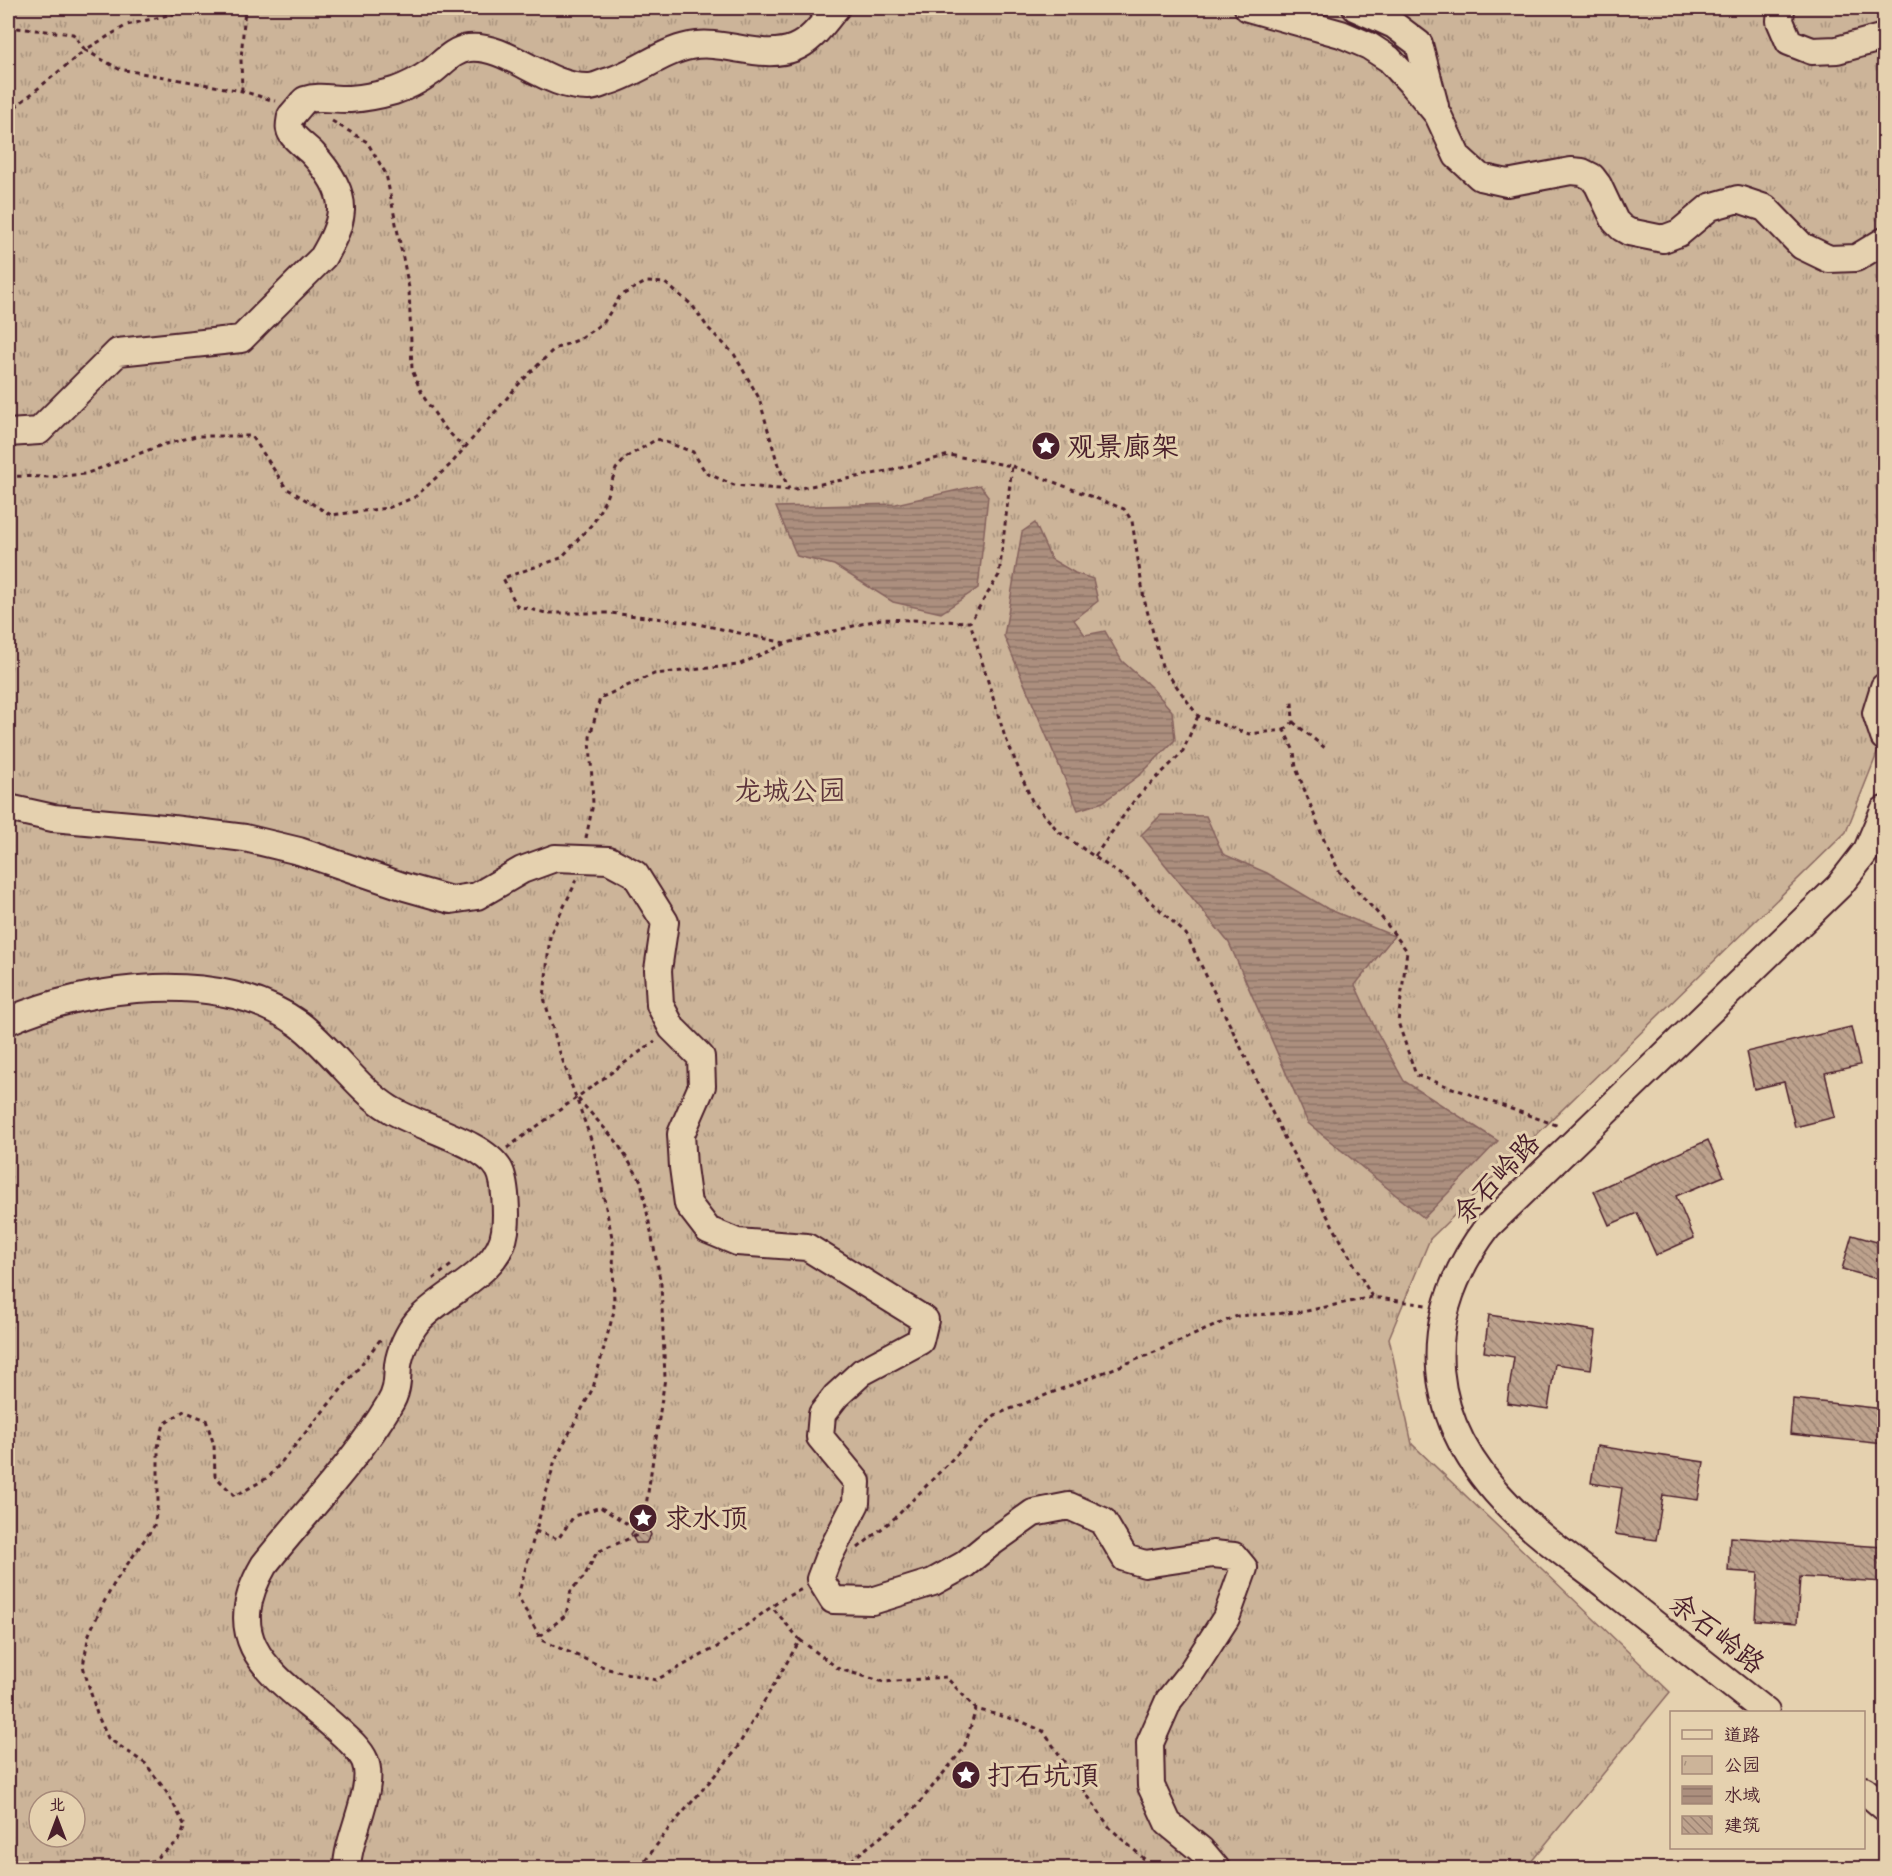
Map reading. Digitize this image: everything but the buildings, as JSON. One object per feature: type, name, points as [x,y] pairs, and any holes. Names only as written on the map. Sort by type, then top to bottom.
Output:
[{"type":"street","points":[[8,433],[39,431],[118,352],[241,339],[323,257],[339,224],[341,209],[339,193],[332,178],[315,156],[292,134],[289,124],[304,99],[364,98],[396,90],[426,75],[453,54],[471,48],[489,50],[555,82],[590,87],[622,78],[665,55],[690,46],[723,44],[776,52],[793,48],[813,35],[836,8]]},
{"type":"street","points":[[1248,8],[1341,34],[1369,46],[1389,59],[1438,116]]},
{"type":"street","points":[[1356,8],[1394,25],[1419,44],[1438,116],[1457,156],[1480,177],[1507,183],[1571,171],[1582,172],[1592,177],[1598,185],[1615,220],[1622,228],[1637,235],[1663,239],[1678,233],[1710,207],[1738,199],[1765,208],[1802,246],[1829,259],[1856,258],[1884,240]]},
{"type":"street","points":[[1781,8],[1780,21],[1789,42],[1812,51],[1837,50],[1884,37]]},
{"type":"street","points":[[1884,687],[1876,713],[1884,737]]},
{"type":"street","points":[[8,808],[53,819],[164,828],[245,838],[299,851],[394,884],[451,900],[477,896],[522,870],[555,858],[609,860],[635,874],[665,922],[658,970],[660,1005],[672,1028],[701,1057],[702,1086],[681,1134],[688,1204],[708,1230],[737,1242],[807,1247],[926,1320],[920,1341],[862,1372],[836,1396],[822,1414],[820,1437],[857,1482],[856,1503],[820,1579],[833,1600],[872,1601],[933,1582],[964,1565],[1033,1513],[1069,1506],[1103,1521],[1125,1558],[1145,1564],[1213,1554],[1234,1556],[1244,1568],[1226,1618],[1192,1671],[1169,1700],[1150,1743],[1151,1786],[1168,1823],[1202,1850],[1216,1869]]},
{"type":"street","name":"余石岭路","points":[[1763,1711],[1529,1525],[1493,1489],[1463,1448],[1445,1402],[1440,1378],[1441,1330],[1446,1308],[1462,1265],[1488,1226],[1839,886],[1867,849],[1884,810]]},
{"type":"street","points":[[8,1021],[65,1000],[115,991],[168,989],[205,991],[260,1003],[279,1011],[315,1038],[381,1104],[410,1120],[468,1144],[491,1159],[499,1169],[503,1181],[505,1229],[498,1253],[482,1269],[426,1312],[414,1326],[402,1351],[398,1365],[397,1387],[388,1408],[361,1446],[264,1565],[254,1582],[246,1608],[248,1635],[260,1659],[338,1730],[365,1761],[368,1772],[367,1784],[349,1848],[347,1869]]},
{"type":"street","points":[[1865,1792],[1884,1806]]},
{"type":"path","points":[[8,113],[85,50],[127,25],[172,14],[232,8]]},
{"type":"path","points":[[242,91],[241,58],[245,8]]},
{"type":"path","points":[[302,8],[317,10],[330,8]]},
{"type":"path","points":[[8,27],[73,34],[85,50]]},
{"type":"path","points":[[8,476],[50,477],[85,474],[162,445],[196,436],[252,435],[286,488],[330,515],[388,508],[415,497],[451,464],[518,385],[554,349],[578,340],[604,322],[620,296],[646,282],[665,284],[692,304],[708,328],[734,354],[759,398],[778,465],[790,490]]},
{"type":"path","points":[[412,370],[423,396],[443,426],[464,448]]},
{"type":"path","points":[[787,643],[689,622],[611,613],[546,613],[517,606],[503,578],[561,558],[594,522],[606,498],[616,469],[627,457],[657,439],[693,452],[706,472],[734,485],[790,490],[893,470],[950,455],[1012,466],[1124,509],[1132,521],[1144,599],[1162,666],[1198,716],[1249,734],[1284,730],[1293,722]]},
{"type":"path","points":[[1012,466],[999,575],[970,622],[1004,734],[1032,801],[1059,832],[1128,880],[1186,934],[1285,1139],[1372,1297]]},
{"type":"path","points":[[881,620],[970,622]]},
{"type":"path","points":[[1292,702],[1293,722],[1325,748]]},
{"type":"path","points":[[1094,856],[1136,798],[1182,753],[1198,716]]},
{"type":"path","points":[[1284,730],[1294,751],[1296,768],[1324,840],[1339,871],[1382,918],[1407,951],[1398,1022],[1416,1075],[1582,1134]]},
{"type":"path","points":[[491,1159],[672,1028]]},
{"type":"path","points":[[576,1098],[616,1141],[641,1181],[661,1284],[665,1378],[642,1533]]},
{"type":"path","points":[[429,1282],[457,1261]]},
{"type":"path","points":[[123,1869],[152,1861],[178,1841],[185,1827],[168,1794],[146,1764],[108,1738],[97,1714],[83,1666],[89,1634],[103,1604],[115,1582],[154,1526],[158,1503],[158,1447],[164,1424],[184,1411],[207,1420],[214,1445],[215,1476],[235,1496],[268,1477],[384,1334]]},
{"type":"path","points":[[535,1531],[558,1539],[574,1516],[600,1507],[642,1533]]},
{"type":"path","points":[[539,1636],[566,1616],[571,1590],[584,1577],[597,1552],[642,1533]]},
{"type":"path","points":[[772,1607],[800,1640],[839,1669],[884,1682],[946,1677],[976,1709],[1020,1720],[1042,1731],[1110,1828],[1154,1869]]},
{"type":"path","points":[[640,1869],[667,1831],[734,1753],[800,1640]]},
{"type":"path","points":[[846,1869],[854,1858],[910,1814],[964,1748],[976,1709]]},
{"type":"path","points":[[8,1861],[78,1869]]},
{"type":"green space","name":"龙城公园","points":[[8,8],[1884,8],[1884,736],[1846,832],[1430,1239],[1389,1338],[1412,1444],[1670,1692],[1526,1868],[8,1868]]},
{"type":"water","points":[[980,485],[988,496],[978,588],[941,613],[893,602],[834,565],[797,556],[776,507],[896,504]]},
{"type":"water","points":[[1035,523],[1051,559],[1075,573],[1093,579],[1098,601],[1074,620],[1085,635],[1105,631],[1122,661],[1151,687],[1172,711],[1175,740],[1141,774],[1103,802],[1078,810],[1004,636],[1022,532]]},
{"type":"water","points":[[1161,815],[1206,816],[1223,854],[1267,873],[1328,909],[1394,936],[1355,985],[1376,1030],[1404,1081],[1498,1141],[1424,1218],[1308,1123],[1229,943],[1141,835]]},
{"type":"place","name":"观景廊架","points":[[1046,446]]},
{"type":"place","name":"求水顶","points":[[643,1518]]},
{"type":"place","name":"打石坑頂","points":[[966,1775]]}]
